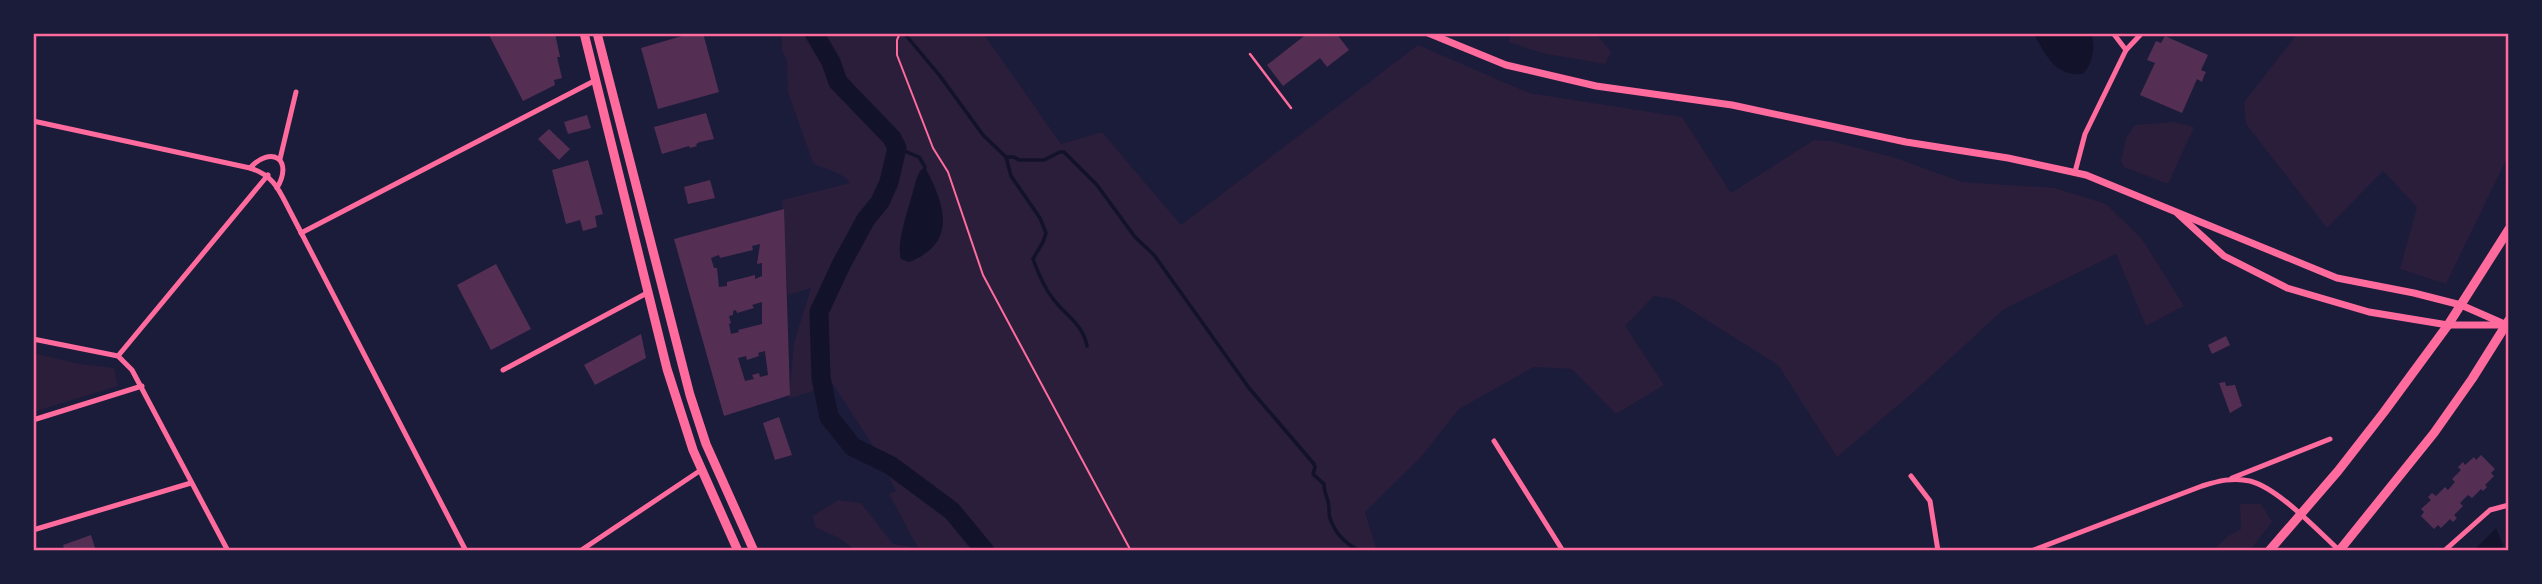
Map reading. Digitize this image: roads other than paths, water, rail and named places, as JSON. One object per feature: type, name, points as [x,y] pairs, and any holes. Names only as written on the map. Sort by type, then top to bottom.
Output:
[{"type":"main road","points":[[584,33],[647,293],[676,400],[701,470],[738,551]]},
{"type":"main road","points":[[597,33],[684,374],[706,444],[754,551]]},
{"type":"main road","points":[[2269,551],[2379,419],[2448,326],[2509,229]]},
{"type":"main road","points":[[2339,551],[2434,433],[2508,324]]},
{"type":"main road","points":[[2351,551],[2353,534]]},
{"type":"street","points":[[1428,33],[1506,65],[1596,86],[1743,107],[1906,142],[2075,172],[2337,278],[2414,293],[2508,324]]},
{"type":"street","points":[[2113,33],[2126,50]]},
{"type":"street","points":[[2075,172],[2085,134],[2126,50],[2143,33]]},
{"type":"street","points":[[301,233],[596,80]]},
{"type":"street","points":[[280,159],[296,92]]},
{"type":"street","points":[[33,121],[250,168],[268,175],[301,233],[466,551]]},
{"type":"street","points":[[250,168],[263,157],[280,159],[285,166],[284,176],[277,188]]},
{"type":"street","points":[[118,356],[268,175]]},
{"type":"street","points":[[2172,209],[2224,256],[2287,288],[2369,312],[2448,326],[2508,324]]},
{"type":"street","points":[[503,370],[647,293]]},
{"type":"street","points":[[33,339],[118,356],[132,370],[228,551]]},
{"type":"street","points":[[33,420],[142,386]]},
{"type":"street","points":[[2031,551],[2330,439]]},
{"type":"street","points":[[1494,441],[1563,551]]},
{"type":"street","points":[[580,551],[701,470]]},
{"type":"street","points":[[1911,476],[1930,501],[1938,551]]},
{"type":"street","points":[[2228,479],[2258,484],[2301,514],[2339,551]]},
{"type":"street","points":[[33,530],[191,483]]},
{"type":"street","points":[[2444,551],[2490,510],[2509,505]]},
{"type":"lane","points":[[1250,54],[1291,108]]},
{"type":"waterway","points":[[814,33],[831,62],[838,82],[892,138],[897,148],[889,182],[880,202],[866,219],[819,312],[821,378],[829,417],[853,447],[890,465],[952,511],[985,551]]},
{"type":"waterway","points":[[904,33],[940,76],[983,135],[1006,157],[1011,176],[1040,218],[1046,233],[1033,259],[1039,275],[1050,295],[1078,326],[1087,346]]},
{"type":"waterway","points":[[897,148],[919,157],[925,167]]},
{"type":"waterway","points":[[1006,157],[1044,160],[1064,152],[1097,185],[1135,237],[1154,255],[1249,388],[1314,464],[1313,474],[1324,484],[1329,516],[1335,529],[1346,542],[1360,551]]}]
